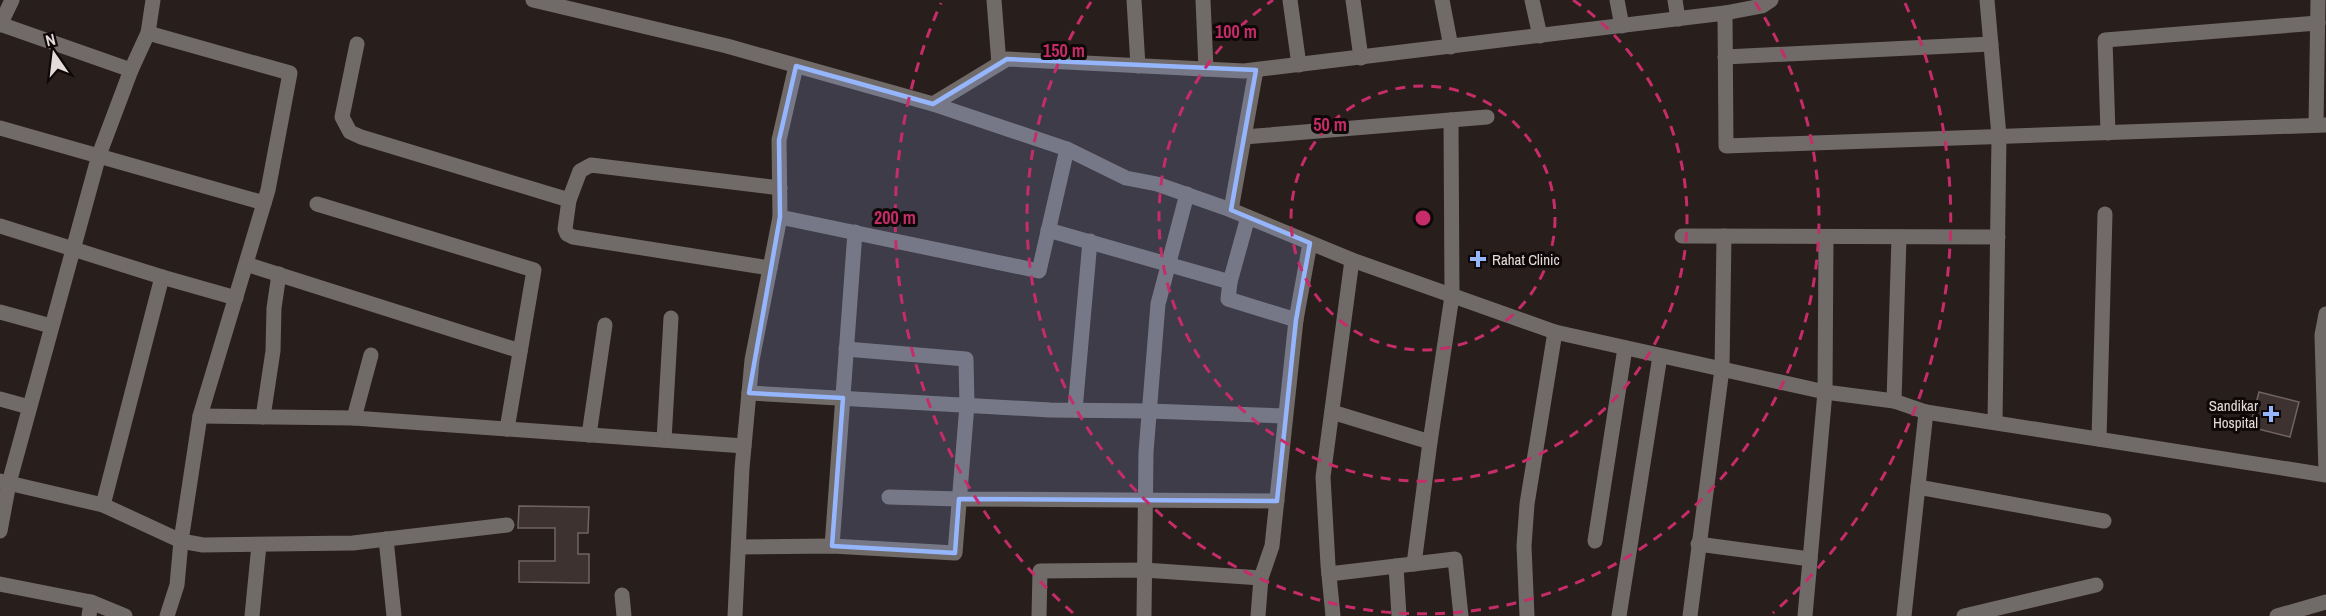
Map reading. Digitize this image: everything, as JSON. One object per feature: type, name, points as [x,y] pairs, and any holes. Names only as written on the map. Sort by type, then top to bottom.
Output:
[{"type":"street","points":[[12,0],[0,24],[131,70]]},
{"type":"street","points":[[0,531],[4,482],[29,408],[99,154],[131,70],[148,33],[153,0]]},
{"type":"street","points":[[533,0],[727,46],[933,104],[1067,149],[1126,178],[1157,184],[1187,194],[1352,260],[1555,332],[1825,392],[1894,401],[1926,412],[2326,474],[2322,335],[2326,314]]},
{"type":"street","points":[[994,0],[999,64]]},
{"type":"street","points":[[1134,0],[1138,66]]},
{"type":"street","points":[[1203,0],[1206,69]]},
{"type":"street","points":[[1290,0],[1299,65]]},
{"type":"street","points":[[1353,0],[1361,58]]},
{"type":"street","points":[[1442,0],[1451,47]]},
{"type":"street","points":[[1532,0],[1540,36]]},
{"type":"street","points":[[1617,0],[1622,26]]},
{"type":"street","points":[[1675,0],[1678,19]]},
{"type":"street","points":[[933,104],[1007,59],[1244,71],[1725,13],[1762,6],[1771,0]]},
{"type":"street","points":[[1987,0],[1999,136],[1995,422]]},
{"type":"street","points":[[1725,13],[1726,146],[2321,125],[2318,0]]},
{"type":"street","points":[[2108,133],[2105,40],[2318,22]]},
{"type":"street","points":[[148,33],[290,73],[264,203],[200,416],[181,541],[177,585],[167,616]]},
{"type":"street","points":[[357,44],[342,117],[350,132],[569,200]]},
{"type":"street","points":[[1725,57],[1991,44]]},
{"type":"street","points":[[735,616],[744,446],[752,360],[780,217],[779,140],[796,66]]},
{"type":"street","points":[[1231,210],[1256,70]]},
{"type":"street","points":[[1244,137],[1488,117]]},
{"type":"street","points":[[1414,564],[1452,296],[1451,120]]},
{"type":"street","points":[[0,128],[99,154],[264,203]]},
{"type":"street","points":[[780,217],[1039,271],[1067,149]]},
{"type":"street","points":[[770,268],[573,237],[567,234],[565,229],[569,200],[580,171],[591,165],[780,188]]},
{"type":"street","points":[[1144,616],[1149,411],[1158,304],[1187,194]]},
{"type":"street","points":[[317,204],[534,270],[507,429]]},
{"type":"street","points":[[2100,439],[2105,214]]},
{"type":"street","points":[[1248,217],[1230,282],[1228,299],[1296,320]]},
{"type":"street","points":[[0,226],[162,278],[236,298]]},
{"type":"street","points":[[1048,230],[1230,282]]},
{"type":"street","points":[[832,546],[855,232]]},
{"type":"street","points":[[1682,236],[1998,237]]},
{"type":"street","points":[[1690,616],[1722,369],[1724,236]]},
{"type":"street","points":[[1805,616],[1825,392],[1826,237]]},
{"type":"street","points":[[1894,401],[1899,237]]},
{"type":"street","points":[[1075,410],[1090,241]]},
{"type":"street","points":[[1258,616],[1261,578],[1272,546],[1296,320],[1310,243]]},
{"type":"street","points":[[1333,616],[1323,477],[1352,260]]},
{"type":"street","points":[[246,264],[520,351]]},
{"type":"street","points":[[263,417],[273,351],[274,308],[279,274]]},
{"type":"street","points":[[103,505],[162,278]]},
{"type":"street","points":[[0,312],[51,326]]},
{"type":"street","points":[[664,440],[671,318]]},
{"type":"street","points":[[589,435],[605,325]]},
{"type":"street","points":[[1527,616],[1524,546],[1527,504],[1555,332]]},
{"type":"street","points":[[1595,541],[1625,348]]},
{"type":"street","points":[[739,547],[832,546],[955,553],[967,405],[966,359],[846,349]]},
{"type":"street","points":[[354,418],[371,355]]},
{"type":"street","points":[[1618,616],[1660,356]]},
{"type":"street","points":[[749,393],[1075,410],[1285,416]]},
{"type":"street","points":[[0,399],[29,408]]},
{"type":"street","points":[[1332,412],[1430,442]]},
{"type":"street","points":[[1904,616],[1926,412]]},
{"type":"street","points":[[200,416],[354,418],[744,446]]},
{"type":"street","points":[[4,482],[103,505],[181,541],[203,545],[353,543],[507,525]]},
{"type":"street","points":[[1918,487],[2104,521]]},
{"type":"street","points":[[889,496],[959,500],[1277,501]]},
{"type":"street","points":[[387,539],[394,616]]},
{"type":"street","points":[[1698,544],[1810,559]]},
{"type":"street","points":[[252,616],[259,545]]},
{"type":"street","points":[[1329,574],[1455,560],[1461,616]]},
{"type":"street","points":[[1395,566],[1400,616]]},
{"type":"street","points":[[1039,616],[1040,571],[1144,570],[1261,578]]},
{"type":"street","points":[[0,584],[90,609],[125,616]]},
{"type":"street","points":[[1964,616],[2096,585]]},
{"type":"street","points":[[622,595],[624,616]]},
{"type":"street","points":[[2277,616],[2326,602]]},
{"type":"highlighted area","points":[[1007,59],[1256,70],[1231,210],[1310,243],[1296,320],[1277,501],[959,499],[955,553],[832,546],[843,398],[749,393],[780,217],[779,140],[796,66],[933,104]]},
{"type":"building","points":[[2259,392],[2299,402],[2290,437],[2250,427]]},
{"type":"building","points":[[519,506],[589,507],[588,533],[578,533],[578,554],[589,554],[589,583],[519,582],[519,561],[555,561],[555,528],[518,528]]},
{"type":"place","name":"Rahat Clinic","points":[[1478,259]]},
{"type":"place","name":"Sandikar Hospital","points":[[2271,414]]}]
